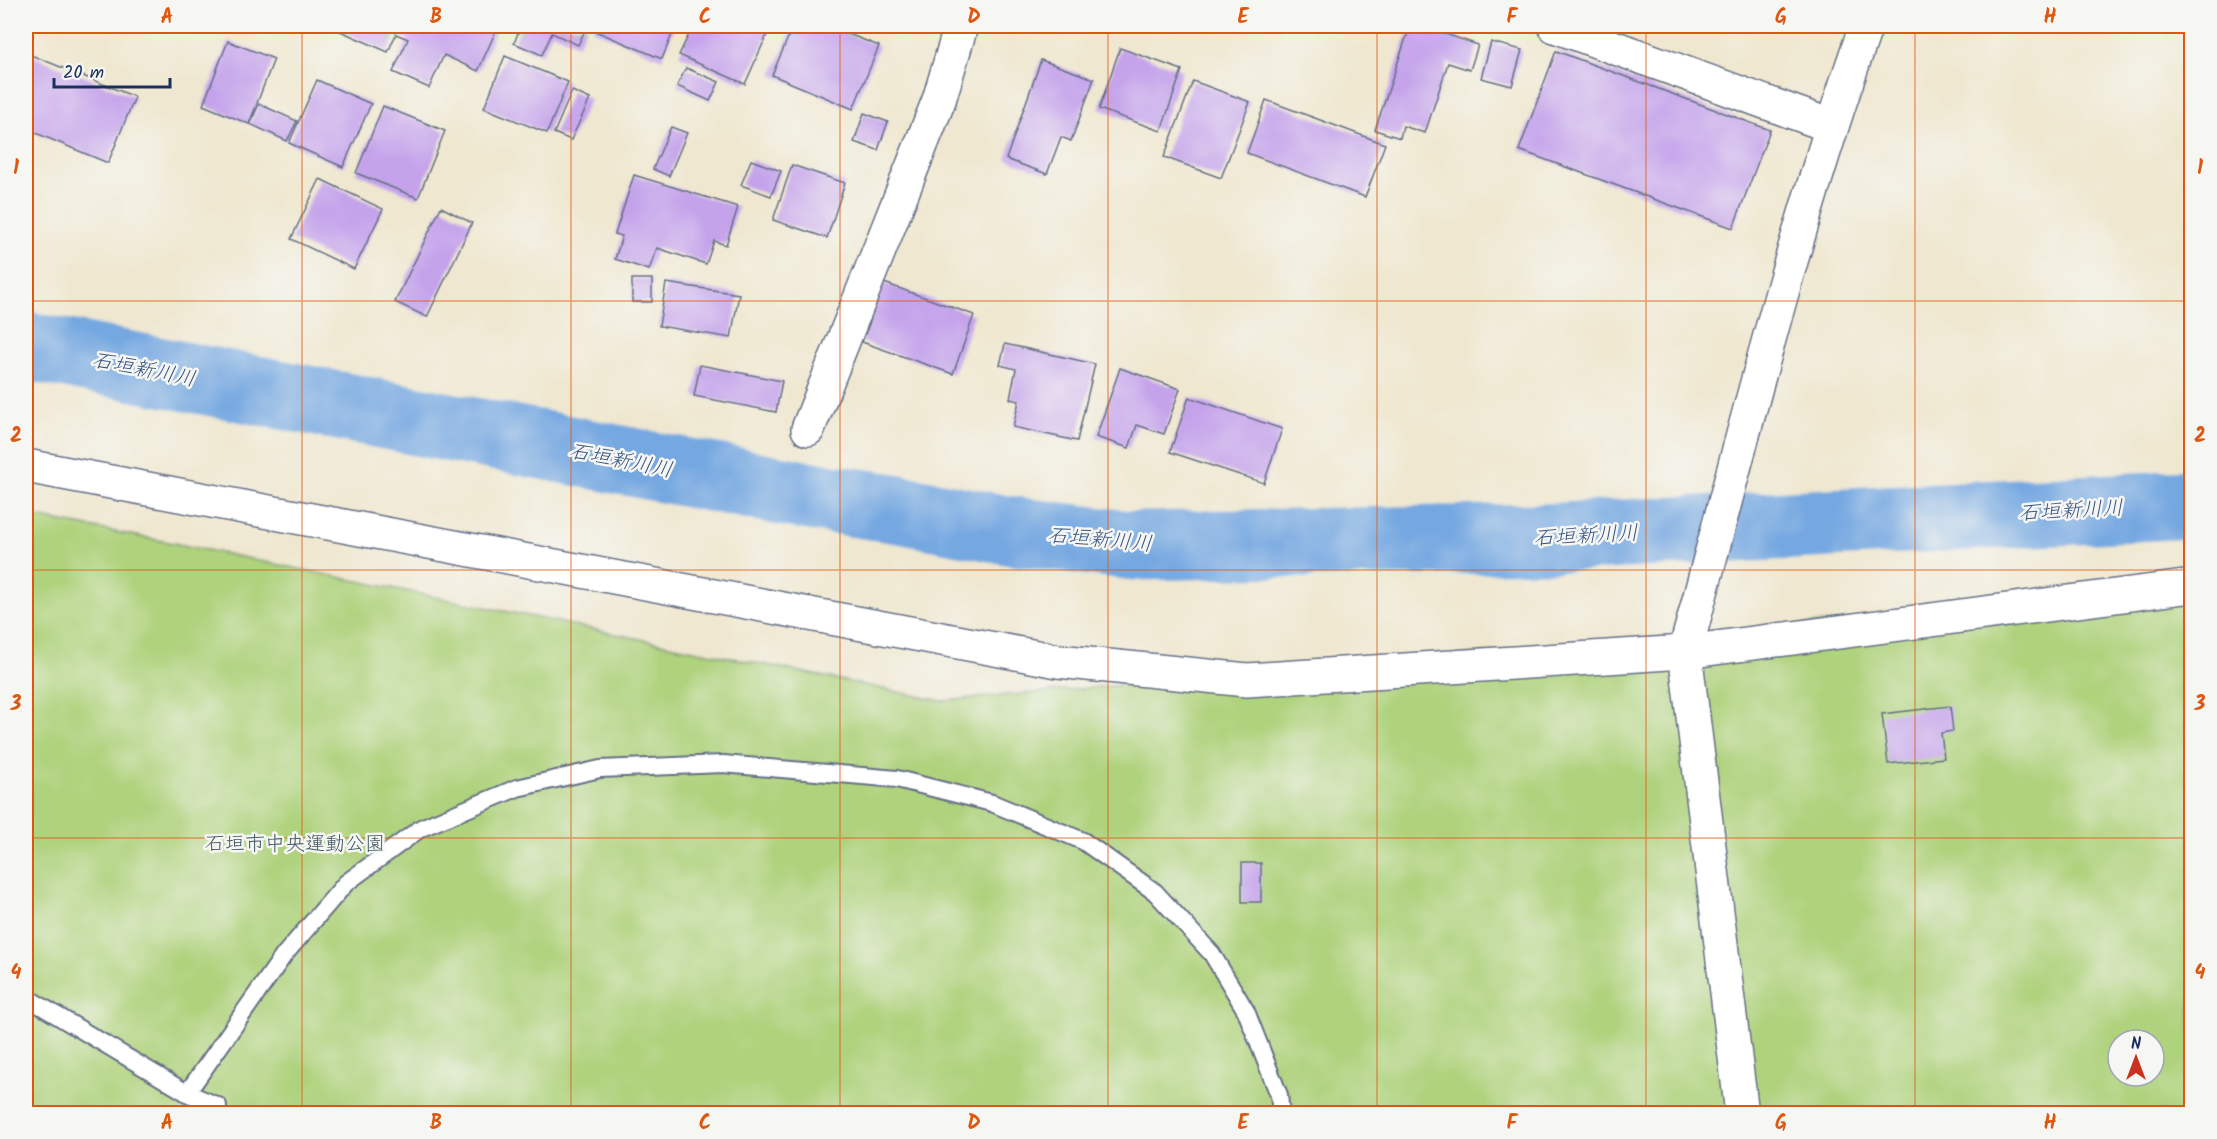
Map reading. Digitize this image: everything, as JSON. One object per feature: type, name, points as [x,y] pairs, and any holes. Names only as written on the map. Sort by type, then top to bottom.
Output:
[{"type":"street","points":[[808,429],[939,100],[961,26]]},
{"type":"street","points":[[1555,26],[1831,126]]},
{"type":"street","points":[[1742,1113],[1684,652],[1795,244],[1831,126],[1866,26]]},
{"type":"street","points":[[26,466],[1058,661],[1247,680],[1684,652],[2192,586]]},
{"type":"lane","points":[[187,1093],[284,955],[346,883],[421,828],[517,788],[600,769],[723,764],[897,779],[992,803],[1083,841],[1155,892],[1212,954],[1246,1011],[1279,1095],[1281,1113]]},
{"type":"lane","points":[[26,997],[187,1093],[218,1106],[218,1113]]},
{"type":"green space","name":"石垣市中央運動公園","points":[[26,515],[942,701],[2191,591],[2191,1113],[26,1113]]},
{"type":"building","points":[[329,26],[498,26],[478,71],[444,55],[429,88],[393,72],[408,39],[396,34],[388,52]]},
{"type":"building","points":[[521,26],[587,26],[578,45],[552,33],[542,55],[514,43]]},
{"type":"building","points":[[595,26],[675,27],[662,59],[593,30]]},
{"type":"building","points":[[693,26],[765,26],[770,28],[745,84],[679,55]]},
{"type":"building","points":[[793,26],[828,26],[879,46],[853,109],[772,75]]},
{"type":"building","points":[[894,26],[916,26],[913,33]]},
{"type":"building","points":[[1410,26],[1425,27],[1478,45],[1470,70],[1448,63],[1425,133],[1403,126],[1400,138],[1375,130]]},
{"type":"building","points":[[228,41],[274,59],[249,124],[203,105]]},
{"type":"building","points":[[1491,42],[1522,50],[1512,86],[1481,78]]},
{"type":"building","points":[[1120,48],[1182,70],[1161,131],[1099,109]]},
{"type":"building","points":[[1556,51],[1770,130],[1733,228],[1519,150]]},
{"type":"building","points":[[26,53],[135,97],[108,163],[26,129]]},
{"type":"building","points":[[505,56],[568,82],[547,133],[484,108]]},
{"type":"building","points":[[1041,60],[1094,79],[1071,141],[1061,137],[1047,174],[1006,159]]},
{"type":"building","points":[[686,68],[719,82],[710,101],[677,86]]},
{"type":"building","points":[[317,80],[371,104],[343,167],[289,143]]},
{"type":"building","points":[[1193,81],[1250,102],[1221,178],[1164,157]]},
{"type":"building","points":[[572,91],[590,99],[571,140],[554,133]]},
{"type":"building","points":[[1266,100],[1385,144],[1365,197],[1247,153]]},
{"type":"building","points":[[259,104],[297,121],[287,141],[250,124]]},
{"type":"building","points":[[383,106],[445,131],[418,198],[356,173]]},
{"type":"building","points":[[864,113],[888,122],[878,150],[854,142]]},
{"type":"building","points":[[671,127],[687,133],[669,176],[653,169]]},
{"type":"building","points":[[751,160],[781,171],[771,196],[741,185]]},
{"type":"building","points":[[792,165],[845,183],[827,238],[773,220]]},
{"type":"building","points":[[634,175],[738,207],[726,245],[714,241],[706,264],[657,248],[649,270],[615,259],[622,236],[615,234]]},
{"type":"building","points":[[320,179],[383,209],[354,269],[291,239]]},
{"type":"building","points":[[441,207],[472,223],[427,317],[395,302]]},
{"type":"building","points":[[632,279],[652,279],[652,302],[632,302]]},
{"type":"building","points":[[873,279],[974,315],[953,374],[862,342],[871,319],[860,315]]},
{"type":"building","points":[[666,283],[739,294],[731,338],[659,326]]},
{"type":"building","points":[[1005,344],[1095,364],[1077,441],[1013,427],[1019,401],[1010,399],[1016,369],[1000,365]]},
{"type":"building","points":[[700,365],[782,381],[776,412],[694,396]]},
{"type":"building","points":[[1120,368],[1180,389],[1164,434],[1137,425],[1129,448],[1096,437]]},
{"type":"building","points":[[1189,397],[1282,429],[1264,483],[1170,452]]},
{"type":"building","points":[[1950,706],[1953,731],[1941,733],[1944,758],[1888,764],[1882,714]]},
{"type":"building","points":[[1242,863],[1261,863],[1261,902],[1242,902]]},
{"type":"waterway","name":"石垣新川川","points":[[26,346],[798,494],[899,509],[1012,531],[1135,546],[1545,538],[2192,504]]}]
